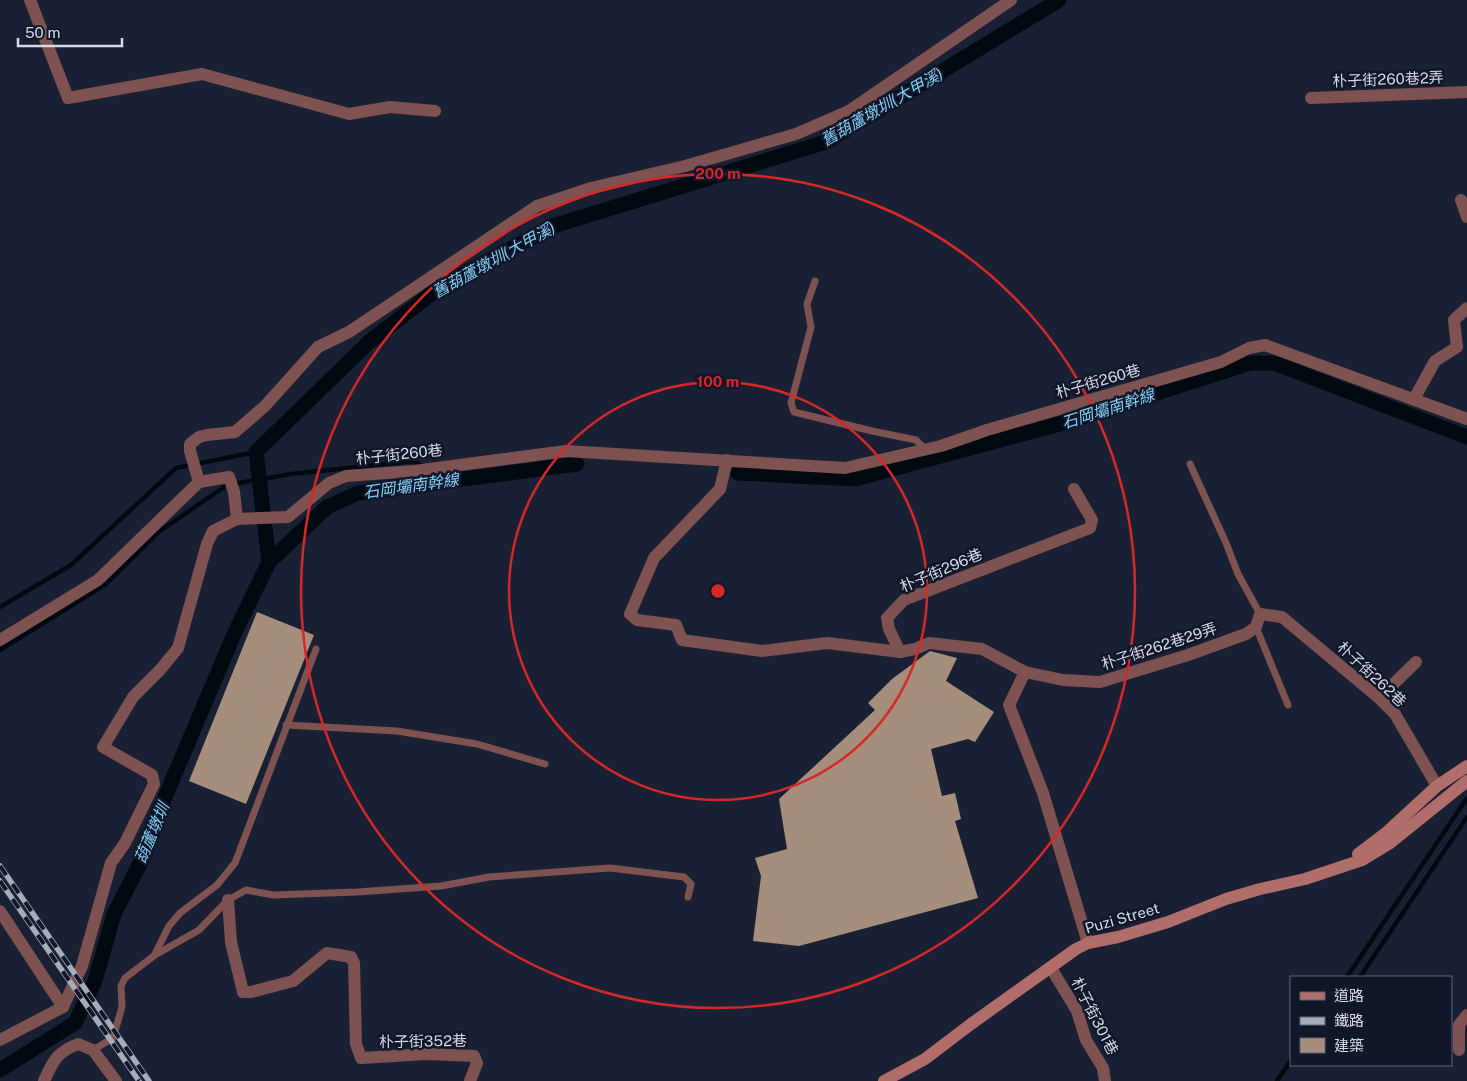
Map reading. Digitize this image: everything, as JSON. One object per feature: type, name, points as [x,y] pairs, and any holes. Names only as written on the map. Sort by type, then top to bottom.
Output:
[{"type":"street","points":[[30,0],[68,98],[202,74],[349,114],[390,107],[434,111]]},
{"type":"street","points":[[199,482],[190,451],[190,444],[199,437],[235,432],[265,406],[318,347],[349,332],[537,206],[591,188],[685,166],[796,134],[849,111],[1011,0]]},
{"type":"street","name":"朴子街260巷2弄","points":[[1311,98],[1467,92]]},
{"type":"street","points":[[1461,200],[1467,217]]},
{"type":"street","points":[[1414,399],[1435,361],[1457,347],[1454,320],[1467,308]]},
{"type":"street","name":"朴子街260巷","points":[[64,1007],[82,966],[111,863],[124,843],[154,784],[152,775],[103,746],[133,697],[160,670],[178,648],[210,537],[213,531],[237,519],[288,517],[329,483],[346,476],[414,471],[566,451],[845,468],[942,446],[987,430],[1222,362],[1249,348],[1265,346],[1467,419]]},
{"type":"street","points":[[727,460],[720,489],[654,558],[630,614],[637,620],[676,625],[682,640],[699,643],[762,651],[827,643],[900,652],[915,650],[928,643],[982,649],[1026,672],[1009,705],[1043,793],[1088,943]]},
{"type":"street","points":[[0,640],[98,580],[199,482],[229,477],[234,492],[237,519]]},
{"type":"street","name":"朴子街296巷","points":[[900,652],[889,629],[887,618],[904,600],[1090,528],[1092,520],[1074,490]]},
{"type":"street","points":[[1256,627],[1260,614]]},
{"type":"street","name":"朴子街262巷","points":[[1260,614],[1282,618],[1379,698],[1395,714],[1437,786]]},
{"type":"street","name":"朴子街262巷29弄","points":[[1026,672],[1062,680],[1100,682],[1188,655],[1246,634],[1256,627]]},
{"type":"street","points":[[1379,698],[1416,662]]},
{"type":"street","name":"Puzi Street","points":[[1342,867],[1387,832],[1437,786],[1467,766]]},
{"type":"street","name":"Puzi Street","points":[[884,1081],[925,1060],[971,1024],[1076,949],[1088,943],[1118,937],[1159,925],[1226,899],[1305,879],[1362,860],[1390,843],[1467,781]]},
{"type":"street","name":"朴子街352巷","points":[[228,900],[231,942],[243,992],[251,992],[293,981],[327,953],[351,957],[354,963],[356,1044],[360,1058],[427,1054],[474,1056],[477,1063],[470,1081]]},
{"type":"street","points":[[0,911],[64,1007],[0,1040]]},
{"type":"street","name":"朴子街301巷","points":[[1051,968],[1077,1011],[1086,1040],[1103,1068],[1105,1081]]},
{"type":"street","points":[[1459,1050],[1459,1025],[1467,1015]]},
{"type":"street","points":[[44,1081],[53,1060],[78,1044],[93,1050],[116,1081]]},
{"type":"lane","points":[[815,281],[807,304],[811,327],[791,403],[794,412],[916,440],[925,449]]},
{"type":"lane","points":[[1190,464],[1226,542],[1238,574],[1260,614]]},
{"type":"lane","points":[[1256,627],[1288,705]]},
{"type":"lane","points":[[155,955],[169,926],[180,913],[217,885],[234,864],[316,649]]},
{"type":"lane","points":[[286,725],[397,731],[477,744],[545,764]]},
{"type":"lane","points":[[93,1050],[113,1038],[122,1007],[121,986],[125,978],[155,955],[199,930],[228,900],[246,890],[272,895],[357,892],[441,886],[489,877],[610,868],[684,877],[691,884],[688,897]]},
{"type":"building","points":[[257,612],[314,635],[246,804],[189,781]]},
{"type":"building","points":[[930,651],[957,658],[946,681],[994,712],[975,742],[968,739],[931,749],[942,796],[955,793],[961,819],[955,821],[978,898],[799,946],[753,941],[761,876],[755,858],[787,849],[779,799],[875,710],[868,703],[892,679]]},
{"type":"waterway","name":"舊葫蘆墩圳(大甲溪)","points":[[269,562],[256,452],[369,342],[444,284],[553,226],[826,142],[1059,0]]},
{"type":"waterway","name":"石岡壩南幹線","points":[[738,473],[855,479],[1060,424],[1250,363],[1274,363],[1467,437]]},
{"type":"waterway","points":[[0,607],[71,565],[176,468],[256,452]]},
{"type":"waterway","points":[[0,650],[106,584],[160,531],[227,485],[291,474],[413,461],[421,465]]},
{"type":"waterway","name":"葫蘆墩圳","points":[[0,1070],[75,1023],[95,981],[114,914],[144,856],[160,809],[235,632],[269,562],[327,507],[358,493],[577,464]]},
{"type":"waterway","points":[[1348,976],[1467,798]]},
{"type":"waterway","points":[[1361,976],[1467,817]]},
{"type":"waterway","points":[[1277,1081],[1290,1062]]},
{"type":"railway","points":[[0,866],[149,1081]]},
{"type":"railway","points":[[0,881],[139,1081]]}]
